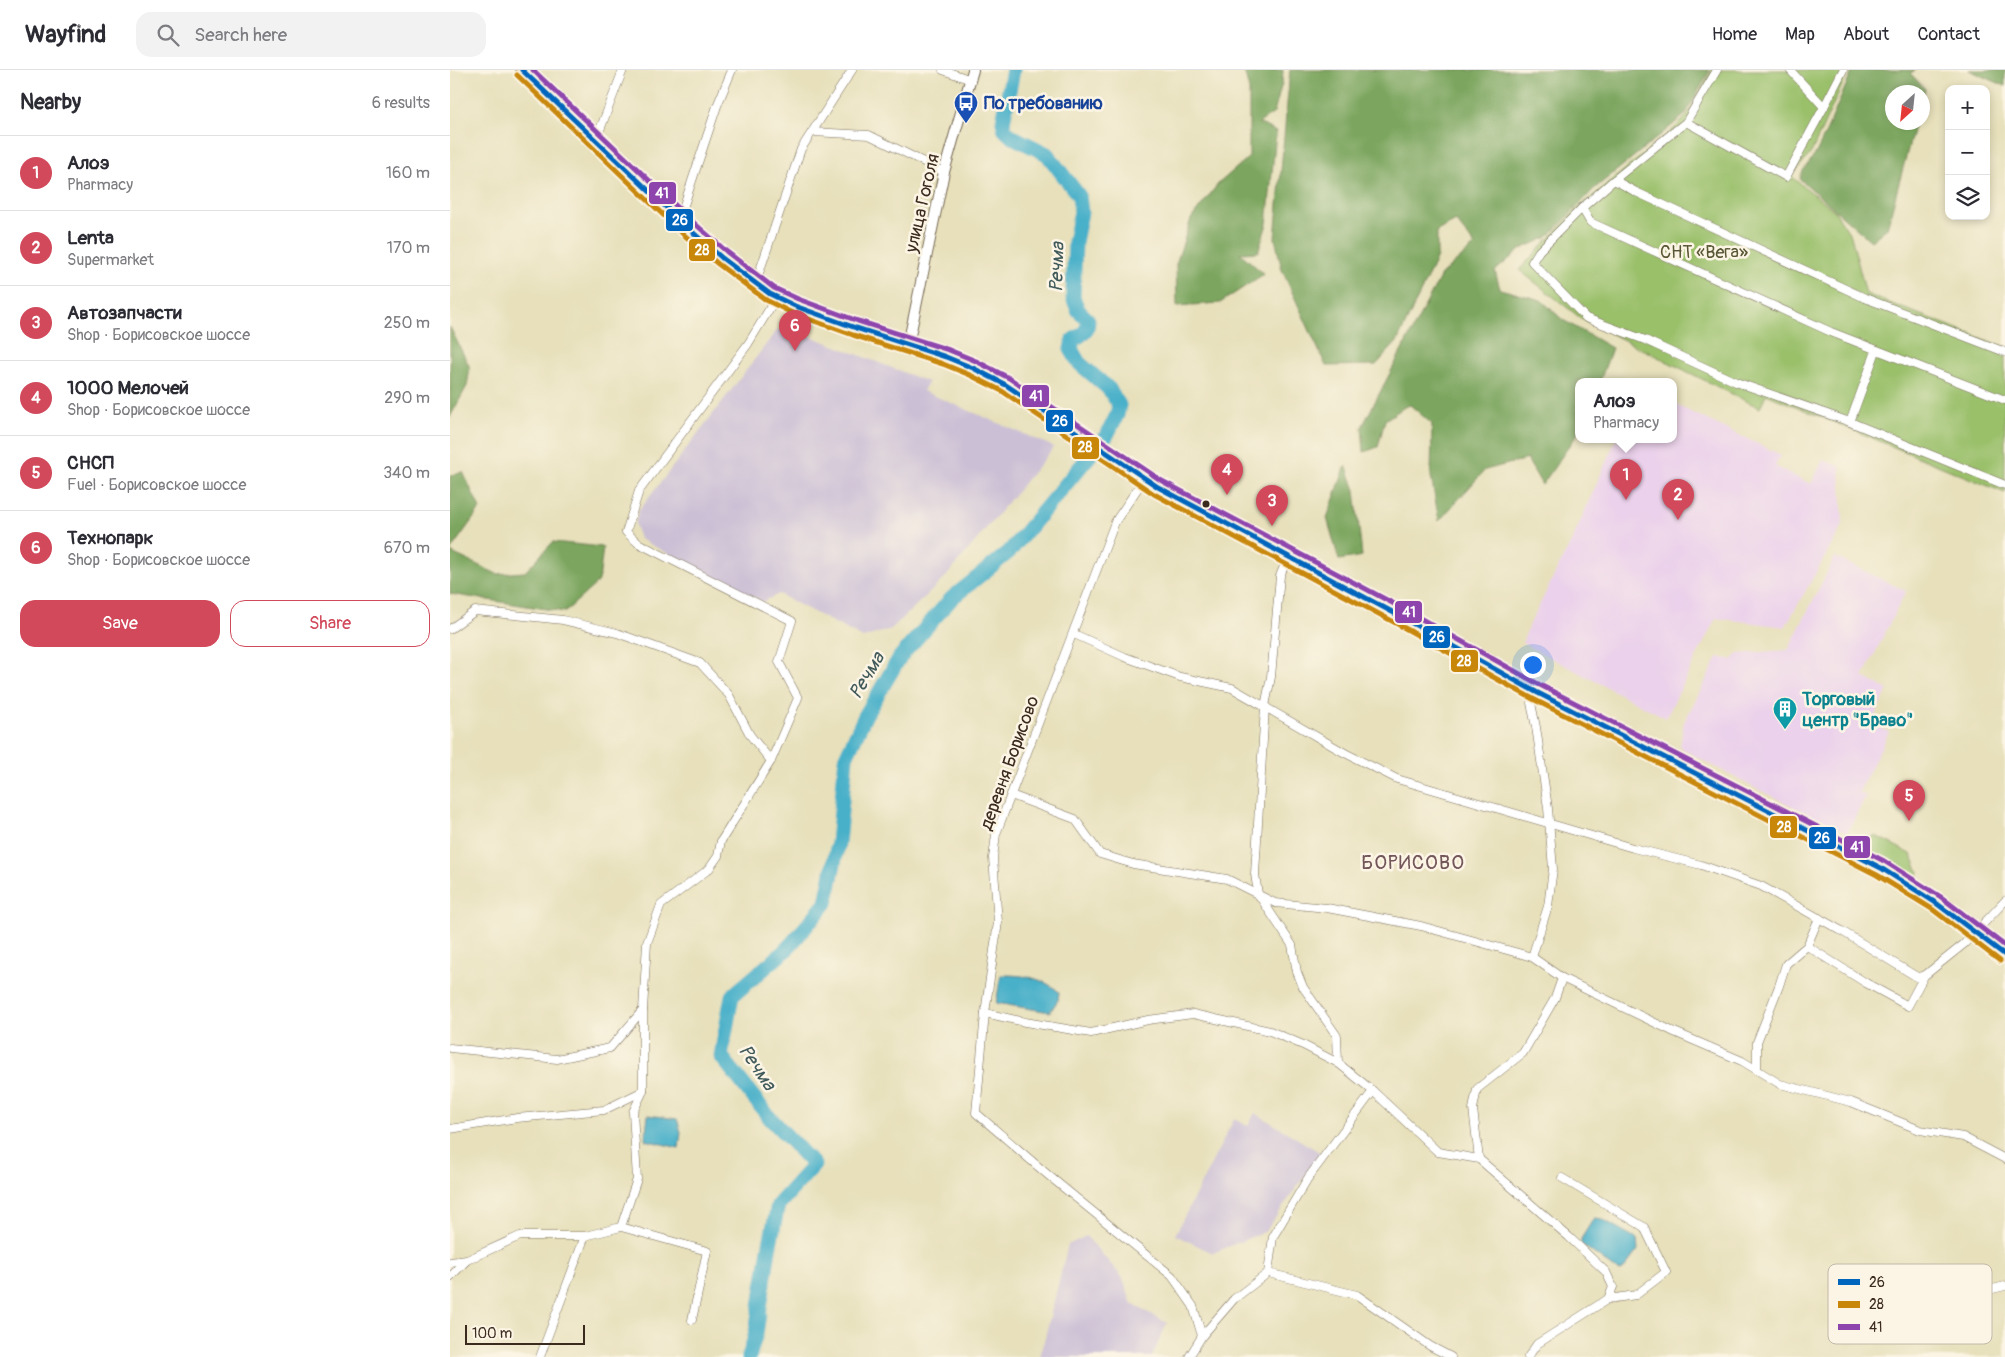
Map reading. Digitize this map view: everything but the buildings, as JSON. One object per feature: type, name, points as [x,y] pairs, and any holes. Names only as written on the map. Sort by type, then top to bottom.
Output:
[{"type":"main road","points":[[522,70],[679,220],[755,285],[776,298],[946,357],[991,377],[1031,400],[1144,479],[1396,614],[1536,692],[1881,868],[1936,903],[2005,955]]},
{"type":"street","points":[[596,140],[623,70]]},
{"type":"street","points":[[679,220],[717,106],[732,70]]},
{"type":"street","points":[[755,285],[801,149],[852,70]]},
{"type":"street","points":[[943,70],[972,75]]},
{"type":"street","points":[[1717,70],[1686,122],[1582,208],[1539,251],[1532,262],[1586,318],[1645,340],[1736,382],[1850,422],[2005,485]]},
{"type":"street","points":[[1790,70],[1824,107]]},
{"type":"street","points":[[1686,122],[1786,177],[1843,70]]},
{"type":"street","name":"улица Гоголя","points":[[908,344],[944,172],[972,75]]},
{"type":"street","points":[[812,132],[869,135],[944,172]]},
{"type":"street","points":[[1614,180],[1654,201],[1865,298],[2005,352]]},
{"type":"street","points":[[1582,208],[1590,222],[1822,328],[1876,351],[2005,400]]},
{"type":"street","points":[[621,1227],[636,1179],[633,1112],[643,1091],[643,1010],[647,943],[661,905],[709,869],[718,856],[721,842],[771,761],[798,698],[779,662],[792,621],[638,543],[626,532],[639,491],[748,344],[776,298]]},
{"type":"street","points":[[1850,422],[1876,351]]},
{"type":"street","name":"деревня Борисово","points":[[1144,479],[1115,522],[1074,634],[996,834],[994,858],[998,922],[985,1013],[976,1113],[1055,1181],[1172,1276],[1193,1306],[1202,1336]]},
{"type":"street","points":[[1288,557],[1280,576],[1271,677],[1265,706],[1255,874],[1258,894],[1292,945],[1297,972],[1303,987],[1337,1036],[1338,1063]]},
{"type":"street","points":[[450,629],[476,611],[562,620],[617,633],[700,663],[729,695],[750,735],[771,761]]},
{"type":"street","points":[[1074,634],[1125,657],[1180,677],[1232,688],[1345,753],[1397,779],[1633,848],[1701,865],[1761,886],[1917,976],[1924,976]]},
{"type":"street","points":[[1532,958],[1548,906],[1553,869],[1536,727],[1531,703],[1536,692]]},
{"type":"street","points":[[1011,795],[1075,819],[1100,854],[1133,864],[1227,880],[1275,902],[1327,908],[1421,926],[1532,958],[1562,978],[1672,1031],[1742,1060],[1780,1084],[1851,1102],[1920,1130],[1962,1137],[2005,1159]]},
{"type":"street","points":[[1807,946],[1866,983],[1908,1006],[1924,976],[1976,932],[2005,901]]},
{"type":"street","points":[[1757,1070],[1757,1042],[1786,964],[1807,946],[1819,918]]},
{"type":"street","points":[[1479,1159],[1473,1109],[1477,1089],[1523,1053],[1556,998],[1562,978]]},
{"type":"street","points":[[450,1048],[557,1059],[610,1048],[643,1010]]},
{"type":"street","points":[[985,1013],[1092,1033],[1148,1020],[1193,1014],[1270,1031],[1303,1045],[1338,1063],[1373,1091],[1438,1152],[1479,1159],[1606,1272],[1613,1287],[1608,1299]]},
{"type":"street","points":[[450,1129],[517,1118],[604,1110],[643,1091]]},
{"type":"street","points":[[1189,1357],[1202,1336],[1234,1299],[1268,1273],[1273,1237],[1308,1178],[1373,1091]]},
{"type":"street","points":[[1528,1357],[1537,1344],[1608,1299],[1636,1295],[1666,1272],[1644,1227],[1562,1178]]},
{"type":"street","points":[[450,1262],[467,1260],[520,1236],[585,1236],[621,1227],[707,1251],[692,1320]]},
{"type":"street","points":[[540,1357],[585,1236]]},
{"type":"street","points":[[450,1277],[467,1260]]},
{"type":"street","points":[[1268,1273],[1357,1295],[1430,1346],[1451,1357]]},
{"type":"street","points":[[1992,1289],[2005,1286]]},
{"type":"shaded area","points":[[787,327],[928,382],[923,391],[1054,447],[944,579],[891,629],[863,638],[779,594],[762,602],[640,539],[635,524],[638,512],[777,330]]},
{"type":"shaded area","points":[[1677,405],[1781,455],[1775,466],[1811,484],[1823,460],[1840,466],[1843,525],[1785,627],[1716,618],[1666,718],[1522,643],[1573,538],[1614,443],[1677,443]]},
{"type":"shaded area","points":[[1835,557],[1906,591],[1863,677],[1888,690],[1871,723],[1889,732],[1859,792],[1866,796],[1847,833],[1747,784],[1684,750],[1680,746],[1684,722],[1718,657],[1733,660],[1737,654],[1788,650]]},
{"type":"shaded area","points":[[1255,1113],[1321,1153],[1266,1231],[1213,1253],[1175,1235],[1234,1119],[1248,1126]]},
{"type":"shaded area","points":[[1086,1236],[1122,1277],[1132,1304],[1167,1323],[1152,1357],[1040,1357],[1068,1245]]},
{"type":"green space","points":[[1244,70],[1283,70],[1282,83],[1274,113],[1259,123],[1276,132],[1267,224],[1258,252],[1240,253],[1264,274],[1220,303],[1177,306],[1176,264],[1191,219],[1218,184],[1249,157],[1249,90]]},
{"type":"green space","points":[[1290,70],[1710,70],[1685,115],[1594,189],[1548,237],[1521,249],[1495,271],[1500,289],[1541,300],[1563,320],[1612,348],[1601,378],[1575,378],[1575,437],[1542,485],[1527,459],[1485,470],[1439,521],[1431,476],[1432,424],[1409,404],[1385,420],[1378,447],[1364,452],[1362,427],[1441,275],[1475,245],[1456,221],[1437,231],[1437,257],[1397,342],[1376,365],[1326,366],[1282,270],[1275,238]]},
{"type":"green space","name":"СНТ «Вега»","points":[[1712,70],[1849,70],[1811,153],[1791,176],[1835,211],[1851,236],[1866,294],[2005,347],[2005,493],[1766,394],[1760,408],[1582,319],[1519,270],[1577,209],[1687,116]]},
{"type":"green space","points":[[1853,70],[1916,70],[1910,73],[1921,85],[1885,85],[1885,130],[1913,130],[1887,228],[1871,241],[1800,179],[1821,143]]},
{"type":"green space","points":[[1969,70],[2005,70],[2005,86]]},
{"type":"green space","points":[[450,327],[470,368],[467,386],[450,417]]},
{"type":"green space","points":[[1346,465],[1355,490],[1362,556],[1339,560],[1327,518]]},
{"type":"green space","points":[[463,472],[480,509],[450,551],[450,476]]},
{"type":"green space","points":[[553,542],[603,547],[599,581],[565,612],[450,594],[450,552],[497,574],[525,572]]},
{"type":"green space","points":[[1876,836],[1911,854],[1919,872],[1917,877],[1856,844],[1857,841]]},
{"type":"water","points":[[1001,975],[1025,976],[1046,983],[1059,992],[1058,1000],[1050,1012],[996,1003]]},
{"type":"water","points":[[648,1115],[677,1119],[681,1132],[679,1148],[645,1140]]},
{"type":"water","points":[[1594,1218],[1602,1219],[1637,1239],[1638,1250],[1623,1270],[1618,1271],[1581,1244],[1581,1239]]},
{"type":"waterway","name":"Речма","points":[[749,1357],[756,1333],[778,1205],[814,1165],[769,1117],[721,1056],[732,996],[787,949],[826,903],[838,843],[846,757],[865,716],[900,657],[952,598],[1009,552],[1107,435],[1117,415],[1119,405],[1109,389],[1079,363],[1071,349],[1073,340],[1086,330],[1088,324],[1088,320],[1078,310],[1073,297],[1075,242],[1081,212],[1079,196],[1047,154],[1011,136],[1005,130],[1003,122],[1013,70]]},
{"type":"transit line","name":"26","points":[[522,70],[688,228],[722,258],[770,294],[795,306],[856,328],[946,357],[1006,385],[1158,487],[1396,614],[1536,692],[1881,868],[1936,903],[2005,955]]},
{"type":"transit line","name":"41","points":[[533,70],[693,222],[727,252],[774,288],[858,321],[949,350],[1009,378],[1162,481],[1400,607],[1540,685],[1884,861],[1941,897],[2005,946]]},
{"type":"transit line","name":"28","points":[[517,75],[683,234],[718,264],[766,300],[792,313],[943,364],[1002,391],[1154,494],[1392,621],[1533,699],[1877,875],[1932,909],[2000,961]]},
{"type":"place","name":"По требованию","points":[[966,124]]},
{"type":"place","name":"Технопарк","points":[[795,351]]},
{"type":"place","name":"1000 Мелочей","points":[[1227,495]]},
{"type":"place","name":"Алоэ","points":[[1626,500]]},
{"type":"place","name":"Lenta","points":[[1678,520]]},
{"type":"place","name":"Автозапчасти","points":[[1272,526]]},
{"type":"place","name":"Торговый центр \"Браво\"","points":[[1785,730]]},
{"type":"place","name":"СНСП","points":[[1909,821]]},
{"type":"district","name":"БОРИСОВО","points":[[1413,862]]}]
